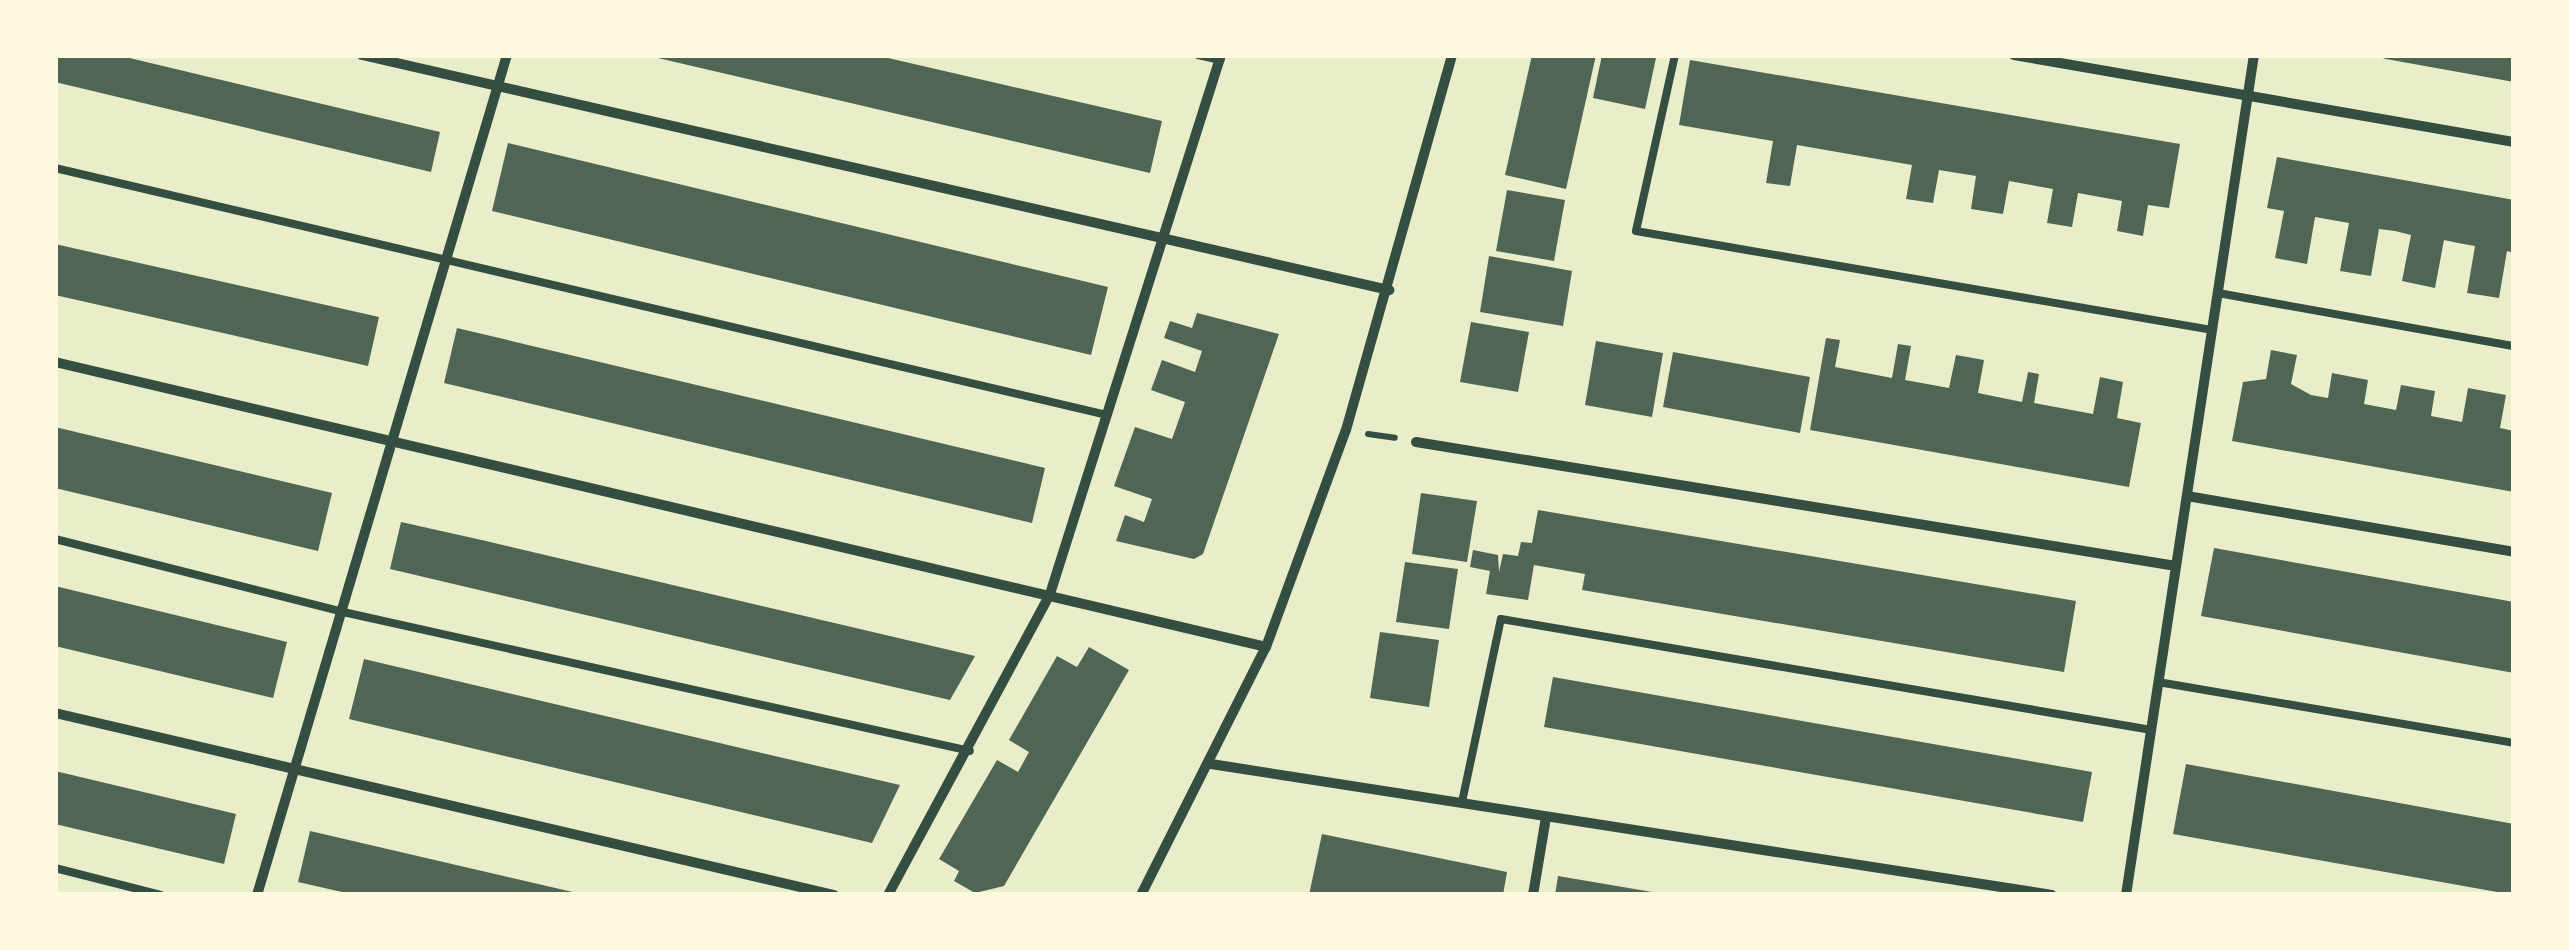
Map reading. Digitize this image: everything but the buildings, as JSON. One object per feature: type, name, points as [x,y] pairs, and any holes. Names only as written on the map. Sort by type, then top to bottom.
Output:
[{"type":"street","points":[[362,55],[1164,242],[1389,290]]},
{"type":"street","points":[[257,895],[507,55]]},
{"type":"street","points":[[1141,895],[1211,764],[1266,647],[1346,430],[1389,290],[1452,55]]},
{"type":"street","points":[[2014,55],[2514,142]]},
{"type":"street","points":[[2126,895],[2254,55]]},
{"type":"street","points":[[888,895],[970,751],[1050,594],[1220,58]]},
{"type":"street","points":[[55,362],[1266,647]]},
{"type":"street","points":[[1416,442],[2176,566]]},
{"type":"street","points":[[2187,496],[2514,552]]},
{"type":"street","points":[[55,713],[834,895]]},
{"type":"street","points":[[1211,764],[2052,895]]},
{"type":"street","points":[[1532,895],[1546,817]]},
{"type":"lane","points":[[1198,55],[1220,58]]},
{"type":"lane","points":[[1676,55],[1636,232],[2212,330]]},
{"type":"lane","points":[[55,168],[1107,415]]},
{"type":"lane","points":[[2218,293],[2514,346]]},
{"type":"lane","points":[[55,539],[343,612],[970,751]]},
{"type":"lane","points":[[1462,802],[1501,619],[2152,730]]},
{"type":"lane","points":[[2158,682],[2514,743]]},
{"type":"lane","points":[[55,868],[162,895]]},
{"type":"path","points":[[1346,430],[1416,442]]}]
